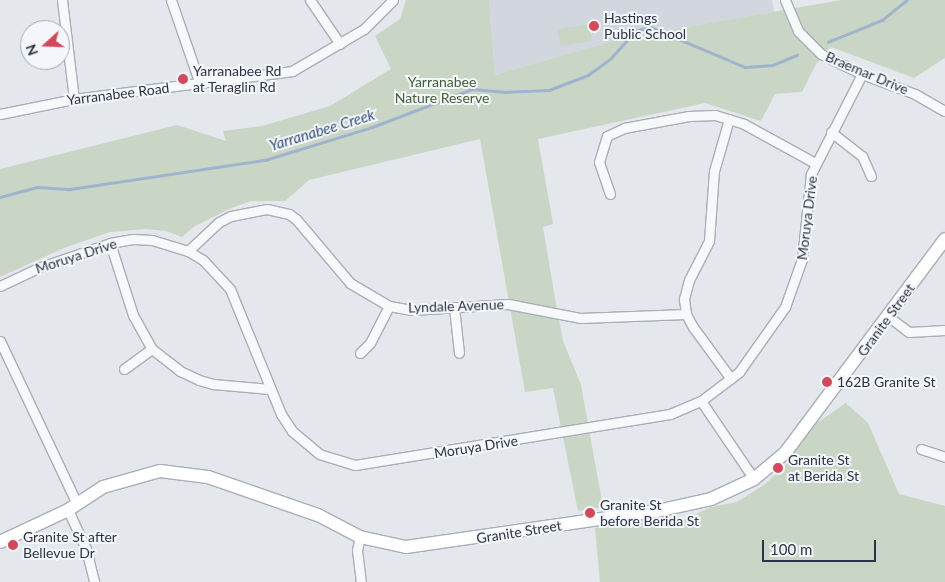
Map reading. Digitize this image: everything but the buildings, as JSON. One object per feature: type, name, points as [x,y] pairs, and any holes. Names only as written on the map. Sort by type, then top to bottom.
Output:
[{"type":"street","points":[[62,0],[74,99]]},
{"type":"street","points":[[171,0],[200,84]]},
{"type":"street","points":[[310,0],[340,44]]},
{"type":"street","name":"Yarranabee Road","points":[[0,114],[74,99],[292,71],[340,44],[376,20],[392,0]]},
{"type":"street","name":"Braemar Drive","points":[[785,0],[794,24],[811,46],[830,60],[915,94],[945,111]]},
{"type":"street","name":"Moruya Drive","points":[[0,286],[38,268],[110,243],[133,239],[152,240],[188,251],[203,260],[230,289],[281,414],[306,445],[334,460],[355,465],[653,417],[683,410],[701,401],[730,379],[772,326],[794,289],[804,251],[808,187],[815,163],[862,74]]},
{"type":"street","points":[[610,194],[601,172],[599,152],[607,136],[614,132],[705,114],[729,119],[815,163]]},
{"type":"street","points":[[729,119],[714,171],[709,242],[685,290],[686,314],[730,379]]},
{"type":"street","points":[[831,132],[862,156],[871,176]]},
{"type":"street","name":"Lyndale Avenue","points":[[188,251],[209,228],[231,216],[267,209],[281,211],[296,219],[350,282],[389,306],[412,310],[508,304],[580,318],[686,314]]},
{"type":"street","name":"Granite Street","points":[[0,542],[67,510],[103,487],[122,479],[151,472],[179,471],[280,500],[318,515],[360,537],[406,547],[429,546],[696,503],[726,494],[754,479],[794,443],[945,239]]},
{"type":"street","points":[[110,243],[133,315],[152,349],[180,371],[199,380],[270,389]]},
{"type":"street","points":[[360,353],[370,342],[389,306]]},
{"type":"street","points":[[454,307],[459,353]]},
{"type":"street","points":[[889,317],[909,332],[945,330]]},
{"type":"street","points":[[0,341],[67,510],[86,549],[94,582]]},
{"type":"street","points":[[124,370],[152,349]]},
{"type":"street","points":[[701,401],[754,479]]},
{"type":"street","points":[[921,449],[945,457]]},
{"type":"street","points":[[360,537],[357,550],[361,582]]},
{"type":"shaded area","name":"Hastings Public School","points":[[489,0],[772,0],[774,12],[619,39],[495,75]]},
{"type":"green space","name":"Yarranabee Nature Reserve","points":[[406,0],[489,0],[495,75],[619,39],[841,0],[945,0],[945,58],[914,78],[831,47],[816,64],[802,92],[775,94],[761,121],[705,103],[538,139],[553,224],[543,227],[556,304],[563,341],[581,385],[603,507],[578,511],[553,388],[525,392],[480,139],[309,180],[285,201],[251,201],[229,209],[195,226],[182,237],[166,231],[146,229],[110,232],[64,248],[0,277],[0,169],[177,125],[226,141],[223,131],[262,126],[330,106],[391,69],[375,36],[400,19]]},
{"type":"green space","points":[[589,24],[592,41],[560,46],[557,30]]},
{"type":"green space","points":[[846,403],[868,423],[899,494],[945,506],[945,582],[600,582],[595,528],[629,526],[664,517],[684,520],[711,507],[737,502],[765,484],[786,465],[811,427]]},
{"type":"waterway","name":"Yarranabee Creek","points":[[828,42],[882,20],[907,0]]},
{"type":"waterway","name":"Yarranabee Creek","points":[[0,197],[38,187],[70,189],[265,160],[372,127],[472,89],[504,92],[549,90],[588,75],[611,58],[635,31],[650,27],[745,67],[773,65],[797,55]]},
{"type":"place","name":"Hastings Public School","points":[[594,26]]},
{"type":"place","name":"Yarranabee Rd at Teraglin Rd","points":[[183,79]]},
{"type":"place","name":"162B Granite St","points":[[827,382]]},
{"type":"place","name":"Granite St at Berida St","points":[[778,468]]},
{"type":"place","name":"Granite St before Berida St","points":[[590,513]]},
{"type":"place","name":"Granite St after Bellevue Dr","points":[[13,545]]}]
